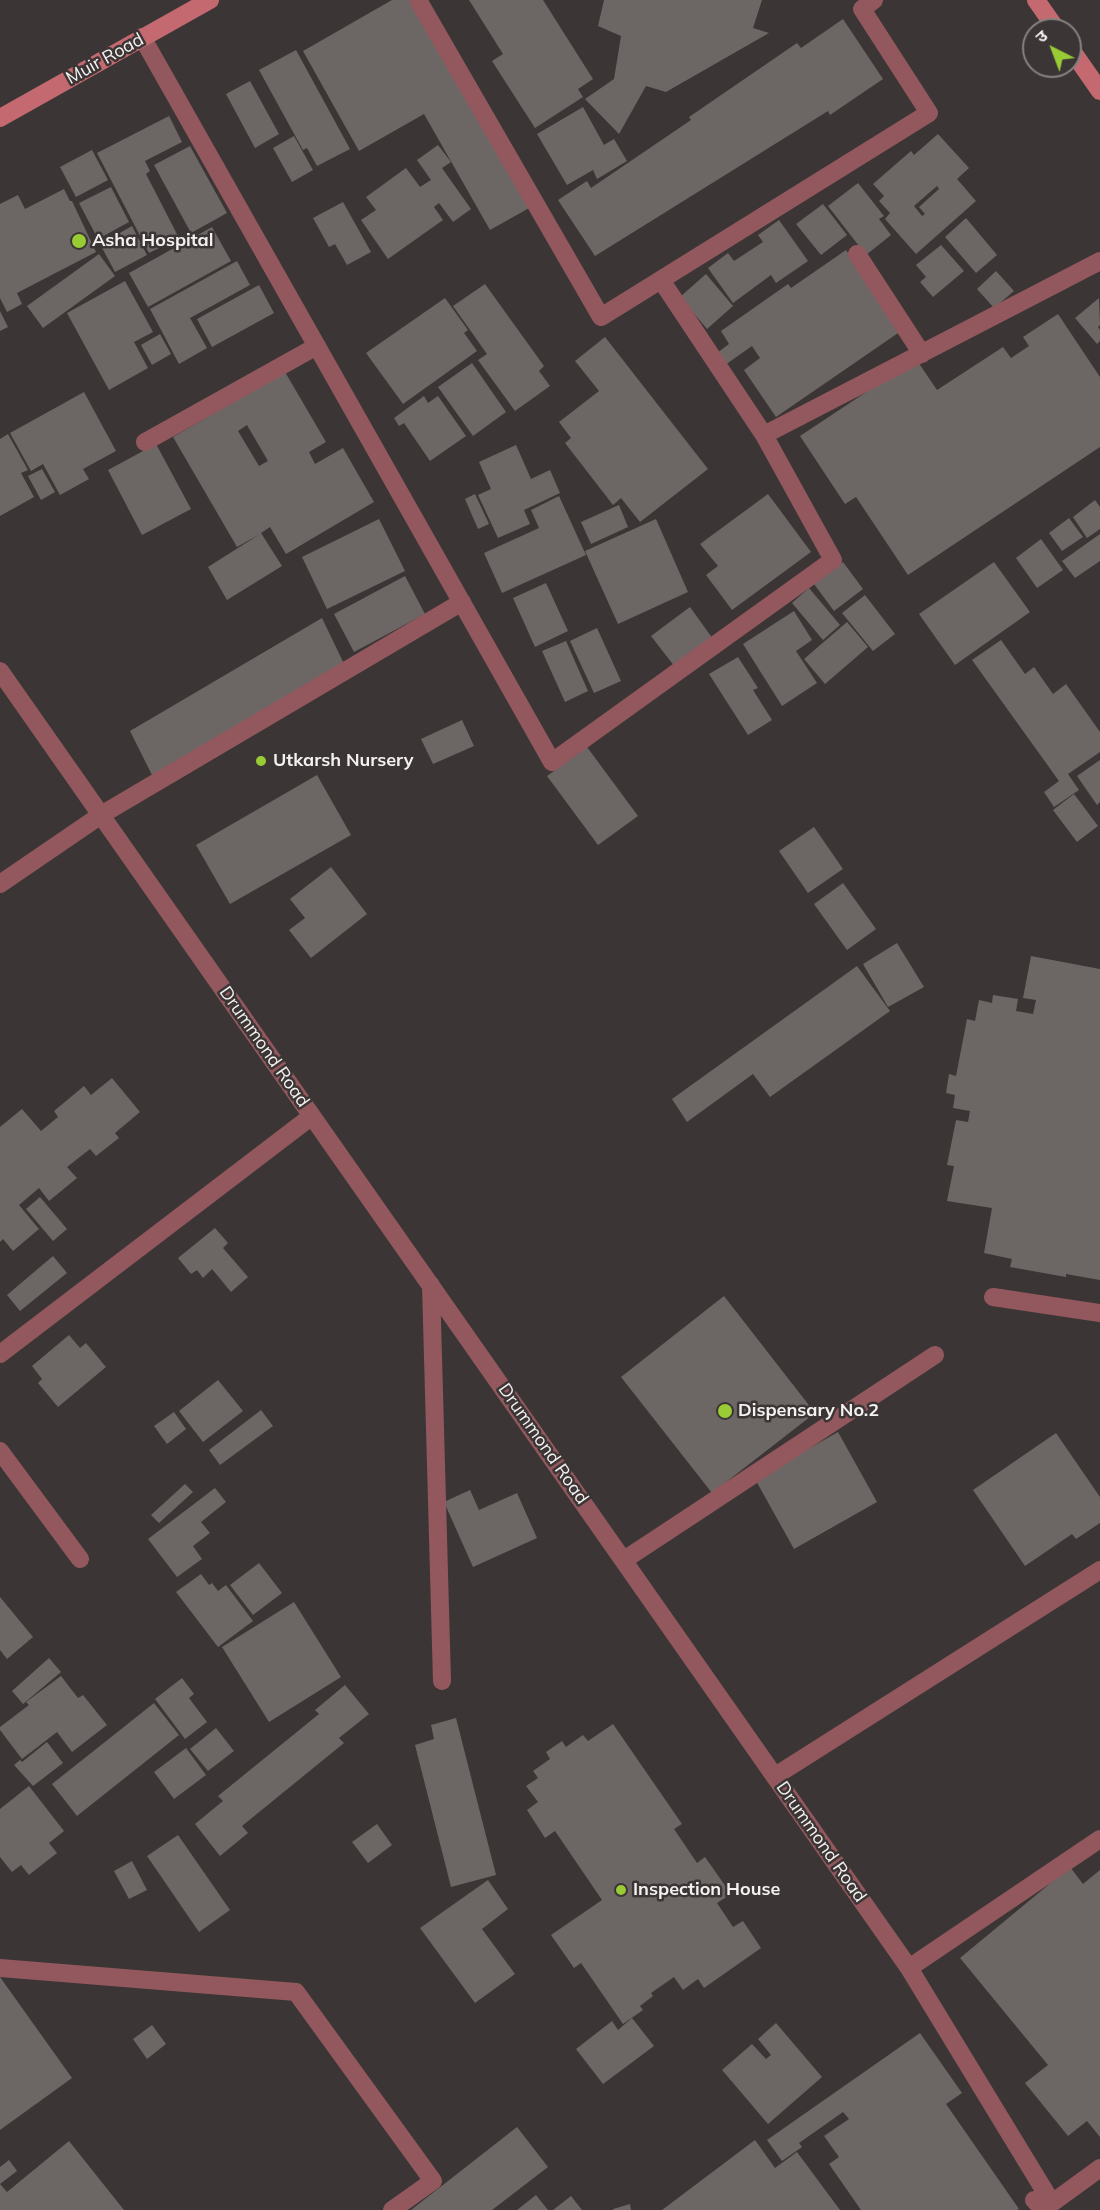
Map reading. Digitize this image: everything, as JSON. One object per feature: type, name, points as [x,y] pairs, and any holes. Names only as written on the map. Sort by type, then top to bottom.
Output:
[{"type":"main road","name":"Muir Road","points":[[0,118],[210,0]]},
{"type":"main road","points":[[1036,0],[1049,18]]},
{"type":"main road","points":[[1082,65],[1100,91]]},
{"type":"street","points":[[417,0],[601,317],[929,114],[862,9],[874,0]]},
{"type":"street","points":[[142,37],[552,762],[833,560],[764,435],[661,280]]},
{"type":"street","points":[[857,254],[922,354]]},
{"type":"street","points":[[764,435],[1100,261]]},
{"type":"street","points":[[145,442],[317,346]]},
{"type":"street","points":[[0,884],[101,815],[462,602]]},
{"type":"street","name":"Drummond Road","points":[[0,671],[909,1968],[1038,2206]]},
{"type":"street","points":[[0,1354],[312,1116]]},
{"type":"street","points":[[431,1285],[442,1681]]},
{"type":"street","points":[[993,1296],[1100,1313]]},
{"type":"street","points":[[624,1560],[935,1355]]},
{"type":"street","points":[[0,1451],[80,1559]]},
{"type":"street","points":[[774,1776],[1100,1570]]},
{"type":"street","points":[[909,1968],[1100,1839]]},
{"type":"street","points":[[0,1968],[296,1992],[433,2181],[392,2210]]},
{"type":"street","points":[[1038,2206],[1100,2168]]},
{"type":"building","points":[[392,0],[414,0],[531,207],[490,230],[424,114],[359,151],[303,51]]},
{"type":"building","points":[[469,0],[543,0],[593,79],[578,89],[583,97],[535,128],[492,61],[503,54]]},
{"type":"building","points":[[604,0],[762,0],[753,28],[769,33],[666,92],[646,86],[619,134],[585,99],[614,79],[621,36],[598,26]]},
{"type":"building","points":[[843,19],[883,79],[830,115],[828,111],[595,256],[558,200],[587,181],[591,188],[691,120],[689,117],[797,43],[801,48]]},
{"type":"building","points":[[296,50],[350,149],[317,166],[307,148],[303,150],[259,70]]},
{"type":"building","points":[[250,81],[279,134],[255,148],[226,94]]},
{"type":"building","points":[[583,107],[604,145],[614,139],[627,161],[597,179],[593,170],[567,185],[537,134]]},
{"type":"building","points":[[169,116],[182,142],[145,161],[150,171],[146,174],[179,238],[149,253],[97,153]]},
{"type":"building","points":[[938,134],[969,168],[957,179],[976,201],[916,254],[885,219],[890,213],[879,201],[884,196],[873,184],[911,151],[914,155]],"holes":[[[937,186],[939,189],[919,207],[925,214],[922,216],[914,206]]]},
{"type":"building","points":[[294,136],[313,170],[292,182],[273,148]]},
{"type":"building","points":[[438,145],[451,162],[442,168],[471,209],[453,222],[439,203],[434,207],[443,220],[388,259],[361,220],[376,210],[366,197],[406,168],[420,187],[431,180],[417,160]]},
{"type":"building","points":[[190,146],[227,213],[191,233],[154,165]]},
{"type":"building","points":[[92,150],[108,180],[76,197],[60,167]]},
{"type":"building","points":[[858,183],[884,216],[879,219],[891,235],[866,255],[828,206]]},
{"type":"building","points":[[111,187],[129,222],[98,239],[79,203]]},
{"type":"building","points":[[64,189],[96,252],[17,293],[22,304],[7,312],[0,298],[0,204],[18,195],[25,209]]},
{"type":"building","points":[[343,202],[371,252],[347,265],[335,244],[329,247],[313,218]]},
{"type":"building","points":[[823,204],[847,235],[821,255],[796,224]]},
{"type":"building","points":[[966,218],[997,255],[976,273],[945,237]]},
{"type":"building","points":[[779,220],[808,261],[776,283],[771,275],[733,303],[708,268],[728,253],[734,261],[763,242],[758,235]]},
{"type":"building","points":[[132,226],[147,255],[115,272],[100,244]]},
{"type":"building","points":[[212,227],[231,261],[148,307],[129,273]]},
{"type":"building","points":[[941,245],[964,271],[933,297],[920,282],[926,277],[916,265]]},
{"type":"building","points":[[846,250],[901,331],[776,417],[744,370],[760,358],[752,346],[725,365],[717,353],[729,344],[721,331],[788,284],[791,288]]},
{"type":"building","points":[[99,254],[115,276],[43,328],[27,306]]},
{"type":"building","points":[[237,261],[250,285],[190,318],[207,348],[179,364],[150,309]]},
{"type":"building","points":[[996,271],[1014,291],[994,308],[977,289]]},
{"type":"building","points":[[706,274],[733,306],[707,329],[680,297]]},
{"type":"building","points":[[125,281],[153,332],[134,342],[148,368],[109,390],[67,313]]},
{"type":"building","points":[[485,284],[544,366],[539,371],[550,386],[515,411],[478,360],[487,354],[453,306]]},
{"type":"building","points":[[259,285],[274,313],[212,347],[197,319]]},
{"type":"building","points":[[445,298],[468,330],[464,333],[477,351],[403,404],[366,353]]},
{"type":"building","points":[[1099,298],[1100,341],[1097,344],[1075,318]]},
{"type":"building","points":[[0,311],[8,327],[0,331]]},
{"type":"building","points":[[1058,314],[1100,377],[1100,447],[908,575],[856,497],[845,504],[800,436],[916,359],[937,390],[1003,347],[1011,358],[1029,346],[1023,337]]},
{"type":"building","points":[[160,334],[171,354],[152,365],[141,345]]},
{"type":"building","points":[[605,337],[708,469],[640,522],[621,498],[613,505],[565,443],[571,438],[559,422],[599,391],[575,361]]},
{"type":"building","points":[[472,363],[506,412],[473,436],[438,387]]},
{"type":"building","points":[[285,372],[326,442],[309,452],[315,464],[343,448],[374,502],[286,554],[270,527],[261,533],[282,566],[227,600],[208,567],[260,534],[237,547],[173,437]],"holes":[[[247,425],[268,461],[259,466],[238,431]]]},
{"type":"building","points":[[84,392],[116,451],[83,469],[89,479],[60,495],[43,464],[31,471],[10,433]]},
{"type":"building","points":[[424,396],[428,403],[438,396],[466,436],[430,461],[404,423],[399,426],[394,418]]},
{"type":"building","points":[[8,434],[28,470],[21,473],[34,497],[0,516],[0,439]]},
{"type":"building","points":[[156,444],[191,509],[142,535],[108,470]]},
{"type":"building","points":[[516,445],[531,479],[550,470],[560,493],[524,510],[530,524],[498,538],[478,495],[491,489],[479,462]]},
{"type":"building","points":[[42,469],[55,492],[41,500],[28,476]]},
{"type":"building","points":[[475,494],[489,524],[478,529],[465,499]]},
{"type":"building","points":[[768,494],[811,552],[732,610],[706,575],[718,566],[700,544]]},
{"type":"building","points":[[559,496],[586,555],[502,593],[484,553],[539,528],[531,510]]},
{"type":"building","points":[[1095,500],[1100,507],[1100,529],[1087,538],[1073,517]]},
{"type":"building","points":[[619,505],[628,527],[591,544],[581,522]]},
{"type":"building","points":[[1069,518],[1083,537],[1062,551],[1049,533]]},
{"type":"building","points":[[379,519],[405,571],[327,609],[302,557]]},
{"type":"building","points":[[656,519],[688,592],[618,624],[585,551]]},
{"type":"building","points":[[1100,534],[1100,561],[1075,578],[1062,561]]},
{"type":"building","points":[[1041,539],[1063,570],[1037,588],[1016,558]]},
{"type":"building","points":[[843,562],[863,589],[834,611],[814,584]]},
{"type":"building","points":[[994,562],[1030,612],[955,665],[919,614]]},
{"type":"building","points":[[405,576],[425,614],[354,652],[334,614]]},
{"type":"building","points":[[546,583],[568,631],[535,647],[513,598]]},
{"type":"building","points":[[809,588],[840,625],[823,640],[792,603]]},
{"type":"building","points":[[865,595],[895,634],[873,651],[842,613]]},
{"type":"building","points":[[690,607],[713,639],[675,667],[651,636]]},
{"type":"building","points":[[794,611],[812,640],[796,651],[817,683],[782,706],[743,644]]},
{"type":"building","points":[[322,618],[346,668],[154,779],[130,731]]},
{"type":"building","points":[[847,622],[868,647],[825,684],[804,659]]},
{"type":"building","points":[[597,628],[621,681],[594,693],[570,641]]},
{"type":"building","points":[[1001,640],[1025,674],[1034,667],[1053,694],[1066,684],[1100,732],[1100,752],[1068,774],[1079,790],[1054,807],[1044,792],[1059,781],[972,660]]},
{"type":"building","points":[[566,641],[588,691],[565,702],[542,651]]},
{"type":"building","points":[[738,657],[758,688],[753,690],[772,720],[748,735],[709,674]]},
{"type":"building","points":[[462,720],[474,746],[433,764],[421,739]]},
{"type":"building","points":[[587,747],[638,816],[598,845],[547,776]]},
{"type":"building","points":[[1100,760],[1100,802],[1097,805],[1077,776]]},
{"type":"building","points":[[317,775],[351,835],[230,904],[196,845]]},
{"type":"building","points":[[1074,794],[1098,826],[1077,842],[1053,810]]},
{"type":"building","points":[[814,827],[843,869],[808,893],[779,851]]},
{"type":"building","points":[[331,867],[367,914],[311,958],[289,930],[305,918],[290,899]]},
{"type":"building","points":[[843,883],[876,929],[847,950],[814,904]]},
{"type":"building","points":[[897,943],[924,987],[888,1007],[863,964]]},
{"type":"building","points":[[1031,956],[1100,969],[1100,1280],[1066,1274],[1066,1277],[1010,1267],[1012,1259],[984,1253],[992,1208],[947,1201],[954,1166],[947,1165],[956,1120],[968,1122],[970,1111],[953,1108],[955,1095],[946,1093],[949,1074],[956,1076],[967,1019],[975,1021],[979,1000],[992,1003],[993,995],[1018,999],[1016,1011],[1033,1014],[1036,1000],[1023,998]]},
{"type":"building","points":[[857,966],[890,1011],[770,1097],[753,1074],[687,1122],[672,1099]]},
{"type":"building","points":[[112,1078],[140,1112],[115,1133],[119,1138],[96,1156],[90,1149],[67,1167],[77,1178],[49,1201],[39,1188],[19,1205],[39,1229],[13,1251],[3,1239],[0,1242],[0,1127],[22,1109],[41,1131],[58,1117],[54,1111],[84,1086],[91,1095]]},
{"type":"building","points":[[40,1197],[67,1229],[53,1241],[26,1209]]},
{"type":"building","points":[[215,1228],[228,1243],[223,1248],[248,1277],[231,1292],[212,1269],[203,1278],[197,1270],[191,1274],[178,1258]]},
{"type":"building","points":[[53,1256],[67,1273],[20,1311],[7,1295]]},
{"type":"building","points":[[724,1296],[815,1413],[712,1493],[621,1377]]},
{"type":"building","points":[[69,1335],[80,1348],[86,1343],[106,1367],[58,1407],[38,1383],[42,1379],[32,1366]]},
{"type":"building","points":[[218,1380],[243,1411],[203,1442],[179,1411]]},
{"type":"building","points":[[261,1410],[273,1426],[220,1465],[209,1450]]},
{"type":"building","points":[[174,1412],[186,1429],[167,1444],[154,1426]]},
{"type":"building","points":[[838,1432],[877,1502],[794,1549],[755,1479]]},
{"type":"building","points":[[1056,1433],[1100,1497],[1100,1523],[1076,1539],[1072,1534],[1025,1566],[973,1490]]},
{"type":"building","points":[[185,1484],[193,1492],[159,1523],[151,1515]]},
{"type":"building","points":[[215,1488],[226,1502],[201,1522],[210,1533],[193,1546],[202,1559],[177,1577],[148,1539]]},
{"type":"building","points":[[470,1490],[479,1510],[517,1493],[537,1538],[473,1567],[444,1502]]},
{"type":"building","points":[[259,1563],[282,1593],[253,1615],[230,1585]]},
{"type":"building","points":[[201,1574],[209,1585],[212,1583],[218,1591],[226,1585],[253,1621],[218,1647],[176,1592]]},
{"type":"building","points":[[0,1597],[33,1637],[7,1659],[0,1650]]},
{"type":"building","points":[[294,1602],[341,1677],[269,1722],[222,1647]]},
{"type":"building","points":[[49,1658],[61,1672],[23,1704],[12,1691]]},
{"type":"building","points":[[61,1676],[78,1698],[83,1695],[107,1725],[72,1752],[57,1732],[22,1759],[0,1727],[29,1705],[26,1702]]},
{"type":"building","points":[[182,1678],[194,1694],[189,1698],[207,1722],[185,1739],[155,1699]]},
{"type":"building","points":[[345,1685],[369,1714],[339,1738],[344,1743],[242,1826],[248,1833],[220,1856],[195,1824],[223,1801],[218,1796],[319,1714],[315,1710]]},
{"type":"building","points":[[154,1703],[179,1735],[77,1816],[52,1784]]},
{"type":"building","points":[[456,1718],[496,1875],[451,1887],[415,1745],[434,1739],[431,1725]]},
{"type":"building","points":[[613,1724],[682,1824],[674,1829],[697,1863],[705,1857],[731,1894],[717,1903],[733,1927],[743,1921],[761,1948],[704,1988],[698,1979],[683,1990],[674,1977],[651,1993],[653,1996],[640,2006],[643,2010],[623,2024],[581,1963],[574,1968],[551,1935],[602,1900],[555,1831],[545,1838],[527,1810],[538,1802],[526,1786],[538,1778],[533,1771],[550,1759],[546,1752],[562,1741],[566,1747],[583,1735],[588,1741]]},
{"type":"building","points":[[216,1728],[234,1751],[208,1771],[190,1749]]},
{"type":"building","points":[[47,1742],[63,1763],[33,1786],[14,1765],[20,1760],[22,1762]]},
{"type":"building","points":[[186,1748],[206,1775],[174,1799],[154,1772]]},
{"type":"building","points":[[29,1786],[64,1831],[49,1843],[57,1853],[29,1875],[21,1865],[12,1872],[0,1857],[0,1809]]},
{"type":"building","points":[[377,1824],[392,1845],[368,1863],[352,1842]]},
{"type":"building","points":[[178,1835],[230,1910],[199,1932],[147,1856]]},
{"type":"building","points":[[132,1861],[147,1890],[129,1899],[114,1871]]},
{"type":"building","points":[[1070,1867],[1083,1884],[1100,1870],[1100,2137],[1087,2121],[1068,2136],[1025,2083],[1048,2065],[960,1958]]},
{"type":"building","points":[[488,1880],[508,1909],[482,1929],[515,1974],[475,2003],[420,1928]]},
{"type":"building","points":[[0,1977],[72,2078],[0,2130]]},
{"type":"building","points":[[632,2018],[654,2046],[603,2084],[576,2049],[612,2021],[618,2030]]},
{"type":"building","points":[[776,2023],[822,2077],[768,2124],[722,2070],[752,2044],[766,2059],[771,2055],[758,2039]]},
{"type":"building","points":[[152,2025],[166,2044],[147,2059],[133,2039]]},
{"type":"building","points":[[920,2033],[962,2093],[946,2104],[1019,2209],[861,2210],[829,2164],[839,2157],[824,2136],[849,2119],[843,2112],[799,2143],[802,2147],[782,2161],[767,2140]]},
{"type":"building","points":[[517,2127],[548,2167],[492,2210],[411,2210]]},
{"type":"building","points":[[755,2140],[775,2168],[797,2152],[840,2210],[662,2210]]},
{"type":"building","points":[[69,2141],[124,2210],[0,2210],[0,2184],[7,2192]]},
{"type":"building","points":[[9,2160],[17,2171],[0,2184],[0,2167]]},
{"type":"building","points":[[536,2195],[548,2210],[517,2210]]},
{"type":"building","points":[[571,2196],[582,2210],[553,2210]]},
{"type":"building","points":[[630,2204],[631,2210],[613,2210],[613,2209]]},
{"type":"place","name":"Asha Hospital","points":[[79,241]]},
{"type":"place","name":"Utkarsh Nursery","points":[[261,761]]},
{"type":"place","name":"Dispensary No.2","points":[[725,1411]]},
{"type":"place","name":"Inspection House","points":[[621,1890]]}]
